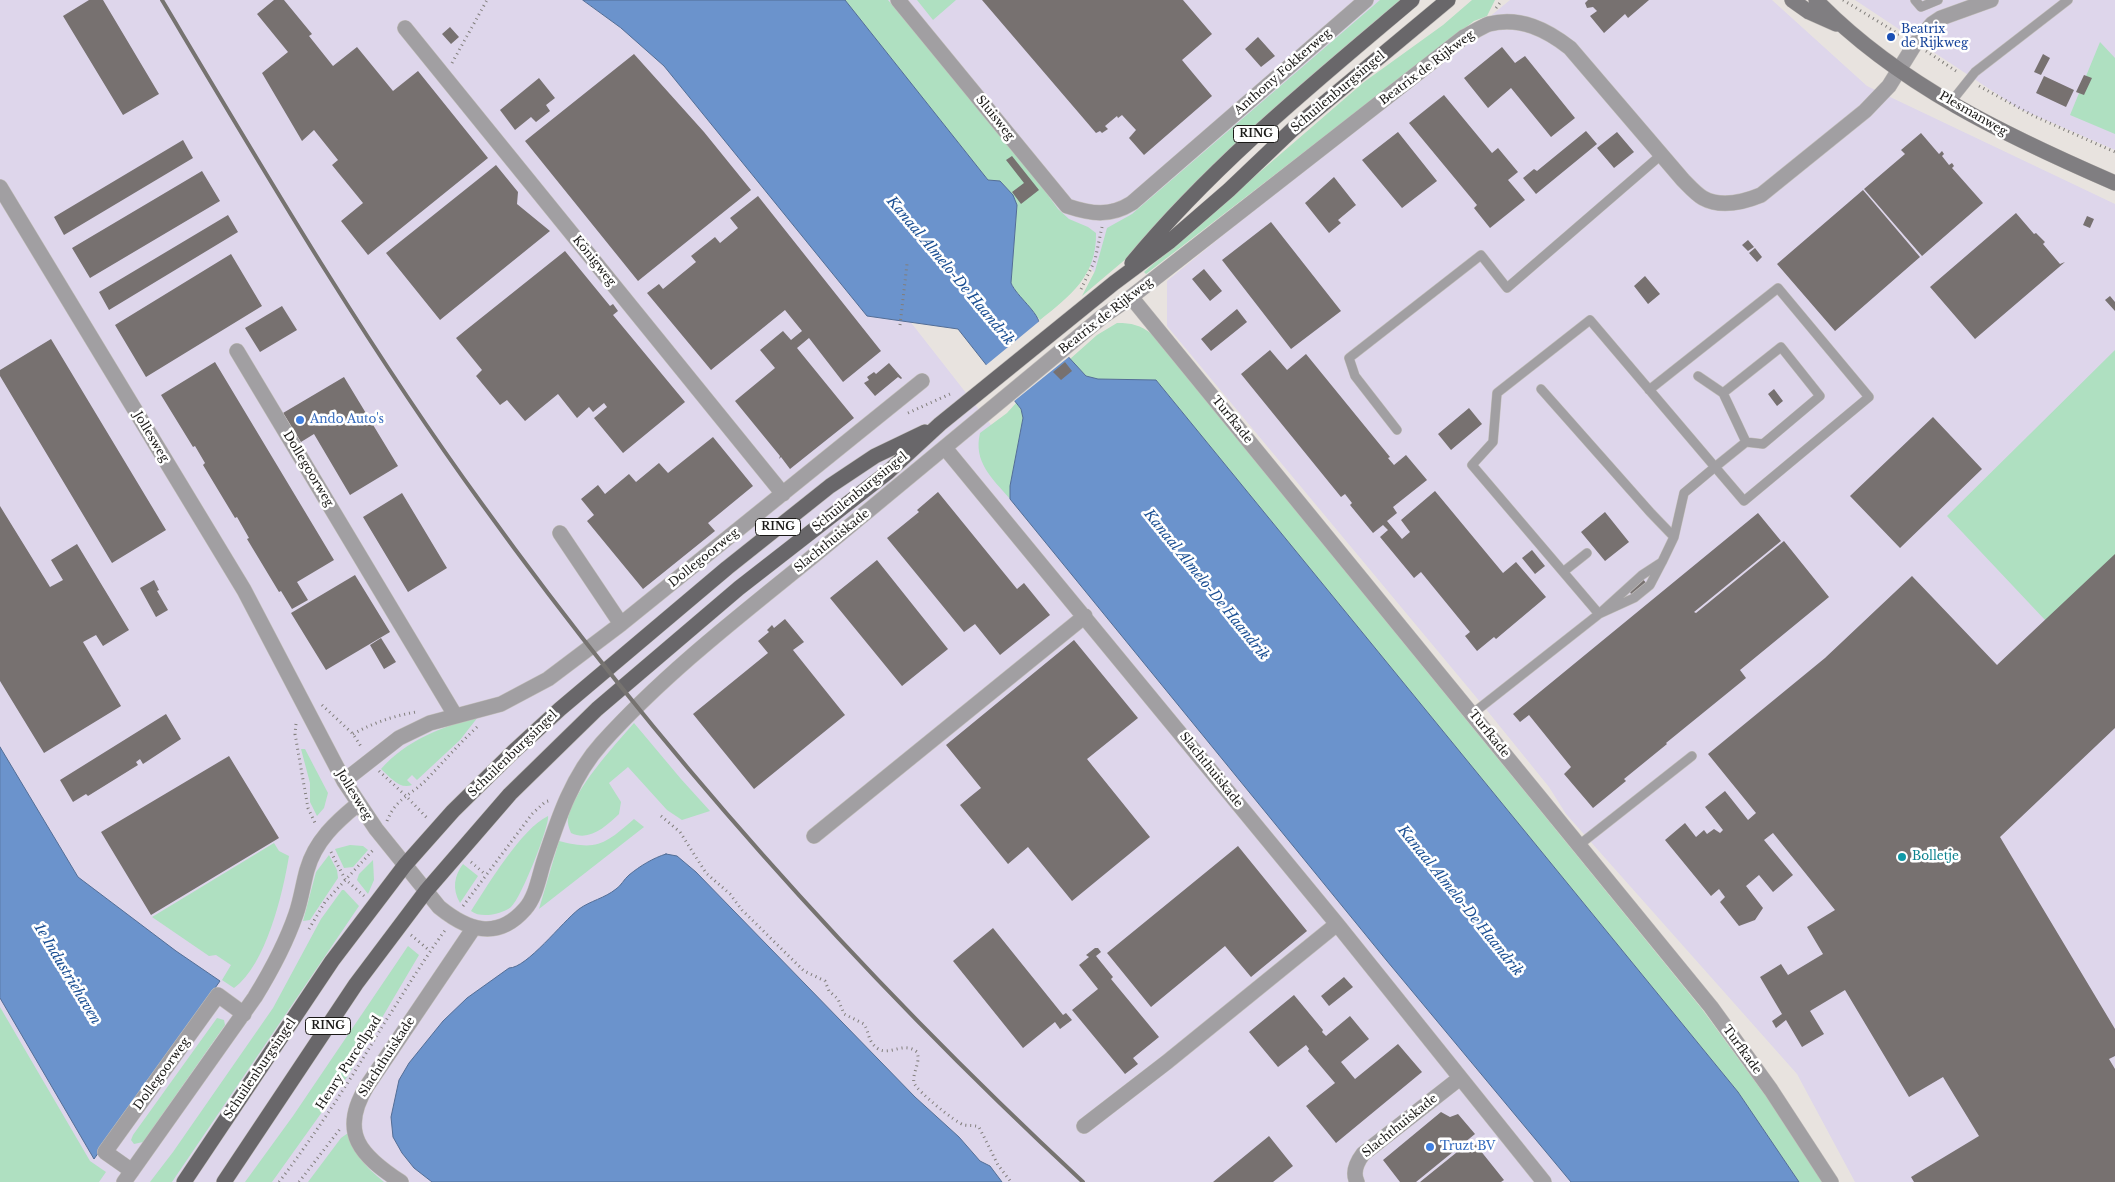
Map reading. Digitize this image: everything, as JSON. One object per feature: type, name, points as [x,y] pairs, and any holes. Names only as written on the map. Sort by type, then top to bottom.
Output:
[{"type":"main road","name":"Schuilenburgsingel","points":[[1114,283],[1158,231],[1238,150],[1412,0]]},
{"type":"main road","name":"Schuilenburgsingel","points":[[224,1182],[356,984],[426,891],[510,794],[597,709],[739,588],[888,472],[940,424],[1114,283],[1169,242],[1229,190],[1292,130],[1448,0]]},
{"type":"main road","name":"Plesmanweg","points":[[1792,0],[1809,12],[1842,26]]},
{"type":"main road","name":"Plesmanweg","points":[[1816,0],[1842,26],[1899,69],[1951,102],[2046,153],[2115,183]]},
{"type":"main road","name":"Schuilenburgsingel","points":[[184,1182],[332,961],[405,865],[453,811],[560,708],[727,568],[838,481],[875,456],[940,424]]},
{"type":"street","name":"Sluisweg","points":[[898,0],[1067,206],[1089,213],[1105,214]]},
{"type":"street","name":"Anthony Fokkerweg","points":[[1105,214],[1121,210],[1132,203],[1366,0]]},
{"type":"street","name":"Beatrix de Rijkweg","points":[[945,448],[1069,344],[1464,37],[1489,24],[1513,22],[1535,26],[1554,36],[1570,48],[1682,180],[1704,199],[1718,202],[1745,202],[1761,195],[1778,183],[1865,111],[1889,86],[1919,38],[1932,24],[1941,18],[1991,0]]},
{"type":"street","name":"Königweg","points":[[405,28],[783,494]]},
{"type":"street","name":"Jollesweg","points":[[0,187],[244,590],[344,781],[358,804],[426,891]]},
{"type":"street","name":"Turfkade","points":[[1131,297],[1711,1008],[1771,1090],[1831,1182]]},
{"type":"street","name":"Dollegoorweg","points":[[237,351],[455,716]]},
{"type":"street","name":"Dollegoorweg","points":[[344,781],[399,738],[430,723],[500,704],[526,692],[568,666],[922,381]]},
{"type":"street","name":"Slachthuiskade","points":[[401,1182],[374,1164],[364,1154],[358,1141],[354,1124],[360,1097],[473,928],[493,928],[507,924],[527,907],[570,791],[584,766],[601,744],[679,666],[945,448],[1337,924],[1544,1182]]},
{"type":"street","points":[[560,533],[621,624]]},
{"type":"street","points":[[814,836],[1085,616]]},
{"type":"street","name":"Dollegoorweg","points":[[244,1014],[218,995],[105,1152],[128,1176],[244,1014],[272,969],[296,914],[308,867],[323,837],[336,821],[358,804]]},
{"type":"street","points":[[426,891],[439,907],[454,919],[473,928]]},
{"type":"street","points":[[1084,1126],[1167,1062],[1337,924]]},
{"type":"street","name":"Slachthuiskade","points":[[1357,1182],[1355,1170],[1357,1162],[1363,1154],[1460,1078]]},
{"type":"lane","points":[[1915,0],[1921,7],[1938,0]]},
{"type":"lane","points":[[1951,102],[1975,72],[2068,0]]},
{"type":"lane","points":[[1397,430],[1355,376],[1349,358],[1481,255],[1507,288],[1661,154]]},
{"type":"lane","points":[[1599,614],[1472,465],[1493,442],[1497,393],[1590,320],[1649,390],[1744,501],[1869,397],[1778,288],[1649,390]]},
{"type":"lane","points":[[1599,614],[1634,598],[1650,585],[1674,537],[1684,494],[1746,442],[1763,444],[1820,396],[1781,347],[1723,393]]},
{"type":"lane","points":[[1698,376],[1723,393],[1746,442]]},
{"type":"lane","points":[[1541,389],[1674,537]]},
{"type":"lane","points":[[1563,572],[1587,553]]},
{"type":"lane","points":[[1472,714],[1599,614],[1642,575],[1662,562]]},
{"type":"lane","points":[[1580,846],[1692,756]]},
{"type":"path","points":[[445,75],[487,0]]},
{"type":"path","points":[[1078,293],[1095,260],[1105,214]]},
{"type":"path","points":[[900,325],[907,264]]},
{"type":"path","points":[[907,414],[952,393]]},
{"type":"path","points":[[296,716],[295,734],[308,808],[345,879]]},
{"type":"path","points":[[406,796],[428,779],[448,755],[481,723]]},
{"type":"path","points":[[486,876],[532,814],[545,802],[570,791]]},
{"type":"path","points":[[661,816],[680,832],[706,873],[730,894],[742,910],[804,971],[825,981],[829,991],[838,999],[844,1014],[864,1024],[872,1042],[879,1050],[886,1052],[903,1048],[917,1052],[918,1061],[914,1078],[916,1087],[932,1103],[957,1121],[965,1126],[980,1128],[998,1165],[1011,1182]]},
{"type":"path","name":"Henry Purcellpad","points":[[279,1182],[298,1158],[359,1065],[430,951]]},
{"type":"path","points":[[300,1182],[337,1131],[348,1124],[354,1124]]},
{"type":"shaded area","points":[[0,0],[597,0],[737,100],[1583,1182],[0,1182]]},
{"type":"shaded area","points":[[874,0],[1421,0],[1098,277]]},
{"type":"shaded area","points":[[1510,0],[1772,0],[1867,86],[2115,204],[2115,1182],[1855,1182],[1797,1074],[1566,814],[1549,787],[1481,703],[1167,326],[1167,281]]},
{"type":"shaded area","points":[[1855,0],[2115,0],[2115,150],[2018,108]]},
{"type":"green space","points":[[845,0],[888,0],[1026,165],[1058,209],[1069,219],[1088,227],[1096,233],[1092,261],[1080,284],[1040,320],[1011,283],[1017,205],[1013,195],[1000,181],[988,180]]},
{"type":"green space","points":[[917,0],[956,0],[933,20]]},
{"type":"green space","points":[[1380,0],[1403,0],[1127,258],[1082,296],[1095,271],[1107,228],[1132,214]]},
{"type":"green space","points":[[1472,0],[1495,0],[1487,16],[1474,21],[1146,274],[1144,272],[1364,82],[1443,25]]},
{"type":"green space","points":[[2100,42],[2115,58],[2115,134],[2070,115]]},
{"type":"green space","points":[[1117,323],[1136,325],[1152,334],[1702,1009],[1779,1114],[1823,1182],[1799,1182],[1738,1092],[1156,380],[1098,379],[1086,376],[1070,359],[1097,335]]},
{"type":"green space","points":[[2115,350],[2115,555],[2046,621],[1947,516]]},
{"type":"green space","points":[[1016,403],[1021,409],[1023,418],[1010,486],[1010,499],[986,469],[979,453],[979,443],[980,433],[1007,413]]},
{"type":"green space","points":[[478,717],[460,740],[417,780],[412,775],[407,780],[412,785],[403,786],[399,784],[381,769],[413,742],[451,725]]},
{"type":"green space","points":[[634,723],[710,811],[682,820],[667,810],[628,767],[609,783],[621,802],[619,814],[603,828],[591,834],[585,836],[571,833],[568,818],[578,794],[596,768]]},
{"type":"green space","points":[[301,749],[305,749],[328,793],[324,808],[317,816],[310,802],[310,783]]},
{"type":"green space","points":[[548,816],[534,862],[516,901],[511,907],[491,915],[480,915],[471,911],[516,845],[538,823]]},
{"type":"green space","points":[[634,819],[644,827],[539,909],[559,841],[583,845],[600,843],[608,840]]},
{"type":"green space","points":[[274,843],[279,851],[289,856],[277,908],[264,946],[255,963],[234,988],[222,980],[231,965],[216,955],[209,956],[152,917]]},
{"type":"green space","points":[[350,845],[363,846],[368,850],[353,867],[344,868],[335,849]]},
{"type":"green space","points":[[329,855],[337,870],[338,878],[310,920],[303,921],[316,872]]},
{"type":"green space","points":[[373,860],[374,880],[368,894],[357,880],[359,874]]},
{"type":"green space","points":[[463,864],[478,876],[460,903],[457,898],[455,883]]},
{"type":"green space","points":[[342,890],[359,906],[172,1182],[150,1182],[273,1008],[321,919]]},
{"type":"green space","points":[[408,946],[419,955],[347,1077],[272,1182],[245,1182],[293,1116]]},
{"type":"green space","points":[[0,1007],[90,1161],[106,1172],[99,1182],[0,1182]]},
{"type":"green space","points":[[217,1018],[224,1020],[225,1025],[143,1142],[134,1144],[131,1140],[133,1135]]},
{"type":"green space","points":[[348,1133],[354,1149],[362,1160],[384,1182],[308,1182],[341,1138]]},
{"type":"water","name":"Kanaal Almelo-De Haandrik","points":[[583,0],[845,0],[988,180],[1000,181],[1013,195],[1017,205],[1011,283],[1036,315],[1040,326],[1086,376],[1098,379],[1156,380],[1738,1092],[1799,1182],[1571,1182],[1387,961],[1010,499],[1010,486],[1023,418],[1021,409],[958,329],[867,316],[664,66],[621,28]]},
{"type":"water","name":"1e Industriehaven","points":[[0,747],[78,877],[176,951],[220,981],[94,1159],[0,998]]},
{"type":"water","points":[[666,854],[677,856],[696,872],[915,1097],[959,1137],[980,1161],[990,1166],[1002,1182],[432,1182],[414,1168],[402,1153],[393,1137],[391,1117],[399,1080],[409,1063],[443,1021],[467,998],[509,968],[525,961],[579,909],[612,892],[638,868]]},
{"type":"pier","points":[[1042,319],[1042,325],[1070,356],[1013,402],[985,366]]},
{"type":"building","points":[[89,0],[103,0],[159,94],[123,115],[63,16]]},
{"type":"building","points":[[274,0],[284,0],[312,34],[309,36],[333,66],[357,47],[393,91],[418,71],[488,158],[368,255],[341,221],[363,203],[332,165],[338,160],[314,130],[302,141],[262,73],[288,52],[257,14]]},
{"type":"building","points":[[982,0],[1183,0],[1212,34],[1182,60],[1212,96],[1144,155],[1129,138],[1136,130],[1122,115],[1118,118],[1117,116],[1105,126],[1108,129],[1102,133],[1100,131],[1096,133]]},
{"type":"building","points":[[1588,0],[1649,0],[1628,18],[1625,14],[1604,33],[1590,16],[1597,11],[1593,7],[1587,8],[1585,3]]},
{"type":"building","points":[[450,27],[459,37],[451,44],[442,34]]},
{"type":"building","points":[[1258,37],[1275,56],[1261,67],[1245,49]]},
{"type":"building","points":[[1502,47],[1515,63],[1525,56],[1575,118],[1551,137],[1511,88],[1488,108],[1464,78]]},
{"type":"building","points":[[634,54],[704,132],[751,190],[638,281],[525,141]]},
{"type":"building","points":[[2043,54],[2050,58],[2041,75],[2034,72]]},
{"type":"building","points":[[2084,75],[2092,78],[2084,95],[2076,92]]},
{"type":"building","points":[[2044,76],[2074,90],[2066,107],[2036,93]]},
{"type":"building","points":[[539,78],[555,98],[546,105],[550,111],[536,122],[531,117],[515,130],[500,110]]},
{"type":"building","points":[[1444,95],[1492,153],[1498,148],[1518,172],[1508,180],[1525,200],[1490,228],[1474,208],[1477,205],[1409,123]]},
{"type":"building","points":[[1586,131],[1597,144],[1536,194],[1523,178],[1534,169],[1537,171]]},
{"type":"building","points":[[1398,132],[1437,181],[1402,208],[1362,160]]},
{"type":"building","points":[[1617,132],[1634,152],[1614,168],[1597,148]]},
{"type":"building","points":[[1921,133],[1939,154],[1942,151],[1944,154],[1942,156],[1949,165],[1952,163],[1954,166],[1952,168],[1983,203],[1922,256],[1864,189],[1905,154],[1901,150]]},
{"type":"building","points":[[183,140],[193,158],[64,235],[54,217]]},
{"type":"building","points":[[1012,156],[1039,190],[1021,204],[1012,192],[1024,183],[1006,160]]},
{"type":"building","points":[[496,165],[518,192],[517,204],[550,231],[440,320],[386,253]]},
{"type":"building","points":[[202,171],[220,201],[90,278],[72,248]]},
{"type":"building","points":[[1334,177],[1356,205],[1338,220],[1341,223],[1329,233],[1305,203]]},
{"type":"building","points":[[1863,190],[1920,257],[1835,331],[1777,264]]},
{"type":"building","points":[[758,196],[881,351],[843,382],[809,338],[797,348],[854,418],[790,469],[781,457],[779,459],[780,456],[735,401],[775,368],[760,350],[783,331],[791,340],[802,331],[785,310],[711,370],[647,293],[659,284],[663,289],[696,262],[691,256],[715,237],[720,243],[738,228],[730,218]]},
{"type":"building","points":[[2016,213],[2034,234],[2036,233],[2045,242],[2043,244],[2060,264],[2065,262],[1975,339],[1930,287]]},
{"type":"building","points":[[228,215],[238,232],[109,310],[99,292]]},
{"type":"building","points":[[2087,216],[2094,219],[2090,228],[2083,225]]},
{"type":"building","points":[[1271,222],[1341,311],[1291,349],[1222,260]]},
{"type":"building","points":[[1748,240],[1754,247],[1748,251],[1742,245]]},
{"type":"building","points":[[1755,248],[1762,257],[1757,262],[1749,253]]},
{"type":"building","points":[[565,251],[610,306],[613,304],[618,311],[613,315],[685,402],[623,453],[594,418],[607,407],[604,403],[593,412],[589,407],[577,418],[558,394],[525,421],[507,400],[500,405],[476,376],[482,370],[456,338]]},
{"type":"building","points":[[231,254],[262,306],[146,377],[115,325]]},
{"type":"building","points":[[1204,269],[1222,291],[1210,301],[1192,279]]},
{"type":"building","points":[[1645,276],[1660,294],[1648,304],[1634,286]]},
{"type":"building","points":[[2110,296],[2115,302],[2115,311],[2105,300]]},
{"type":"building","points":[[282,306],[297,330],[260,352],[245,328]]},
{"type":"building","points":[[1237,309],[1247,322],[1211,351],[1201,339]]},
{"type":"building","points":[[51,339],[166,530],[112,563],[0,376],[0,370]]},
{"type":"building","points":[[1270,350],[1287,370],[1306,354],[1390,457],[1388,458],[1394,465],[1406,455],[1427,480],[1393,507],[1397,513],[1387,521],[1402,539],[1410,532],[1401,520],[1435,491],[1503,573],[1516,562],[1546,597],[1496,639],[1494,637],[1477,651],[1465,636],[1470,632],[1421,572],[1414,578],[1380,537],[1388,530],[1383,525],[1373,533],[1350,505],[1352,503],[1345,494],[1341,497],[1241,374]]},
{"type":"building","points":[[215,362],[334,560],[297,582],[308,600],[292,609],[281,591],[279,592],[247,539],[249,538],[237,517],[235,518],[203,465],[205,463],[195,446],[193,447],[161,395]]},
{"type":"building","points":[[1065,362],[1072,371],[1061,380],[1053,372]]},
{"type":"building","points":[[889,363],[902,378],[898,377],[875,396],[864,383],[869,380],[867,377],[874,372],[876,374]]},
{"type":"building","points":[[344,377],[398,466],[350,495],[314,434],[301,442],[283,413]]},
{"type":"building","points":[[1774,389],[1783,401],[1777,406],[1768,394]]},
{"type":"building","points":[[1469,408],[1482,424],[1451,450],[1438,434]]},
{"type":"building","points":[[1933,417],[1982,469],[1900,548],[1850,496]]},
{"type":"building","points":[[713,437],[753,486],[708,523],[715,531],[643,589],[587,521],[594,515],[581,499],[598,485],[605,494],[629,474],[636,482],[659,463],[668,473]]},
{"type":"building","points":[[938,492],[1017,589],[1024,583],[1050,615],[1000,655],[975,624],[964,632],[887,538],[919,512],[917,510]]},
{"type":"building","points":[[402,493],[447,568],[408,592],[363,517]]},
{"type":"building","points":[[0,506],[50,587],[63,580],[51,560],[77,544],[129,630],[103,646],[96,635],[83,642],[121,706],[44,753],[0,681]]},
{"type":"building","points":[[1605,512],[1629,542],[1605,561],[1581,532]]},
{"type":"building","points":[[1758,513],[1781,541],[1694,612],[1696,613],[1784,541],[1829,597],[1740,670],[1746,678],[1666,743],[1624,779],[1626,781],[1593,808],[1564,774],[1571,767],[1529,715],[1520,722],[1513,714]]},
{"type":"building","points":[[1532,550],[1545,566],[1535,574],[1522,558]]},
{"type":"building","name":"Bolletje","points":[[2115,554],[2115,728],[2000,837],[2115,1029],[2115,1056],[2109,1059],[2115,1069],[2115,1182],[1914,1182],[1911,1177],[1979,1136],[1943,1077],[1909,1097],[1845,990],[1810,1011],[1824,1034],[1802,1047],[1786,1020],[1776,1028],[1772,1021],[1782,1014],[1760,977],[1781,964],[1788,975],[1823,954],[1807,927],[1835,910],[1773,833],[1764,840],[1793,875],[1773,892],[1759,875],[1746,886],[1763,908],[1755,920],[1739,926],[1720,902],[1725,897],[1719,889],[1711,896],[1665,840],[1685,823],[1696,837],[1704,830],[1707,834],[1714,829],[1720,833],[1723,830],[1705,807],[1725,791],[1748,820],[1756,813],[1708,754],[1825,658],[1912,576],[1997,665]]},
{"type":"building","points":[[877,560],[948,649],[902,686],[830,598]]},
{"type":"building","points":[[355,575],[390,632],[326,670],[291,613]]},
{"type":"building","points":[[1642,578],[1647,584],[1634,595],[1631,594],[1630,592]]},
{"type":"building","points":[[154,580],[159,590],[157,591],[168,610],[156,617],[140,588]]},
{"type":"building","points":[[785,619],[804,642],[793,650],[845,715],[754,789],[693,714],[768,653],[758,641],[769,632],[767,630],[772,625],[774,628]]},
{"type":"building","points":[[381,638],[396,662],[384,669],[370,645]]},
{"type":"building","points":[[1074,640],[1138,718],[1087,759],[1150,837],[1072,901],[1028,847],[1008,864],[960,805],[981,788],[946,745]]},
{"type":"building","points":[[166,714],[181,739],[143,764],[140,759],[136,762],[138,765],[88,796],[86,794],[73,802],[60,780]]},
{"type":"building","points":[[229,756],[279,838],[151,915],[101,832]]},
{"type":"building","points":[[1238,846],[1307,931],[1251,977],[1225,946],[1151,1007],[1107,953]]},
{"type":"building","points":[[993,928],[1063,1015],[1066,1013],[1072,1020],[1060,1029],[1055,1022],[1023,1048],[953,961]]},
{"type":"building","points":[[1095,948],[1098,948],[1101,952],[1096,956],[1113,977],[1111,979],[1159,1037],[1133,1058],[1138,1064],[1125,1074],[1072,1010],[1098,989],[1079,965],[1089,957],[1086,955]]},
{"type":"building","points":[[1344,977],[1353,987],[1329,1006],[1321,996]]},
{"type":"building","points":[[1294,995],[1326,1036],[1350,1016],[1369,1039],[1341,1062],[1355,1079],[1398,1044],[1422,1072],[1336,1143],[1306,1106],[1335,1083],[1308,1051],[1309,1049],[1306,1045],[1278,1067],[1249,1032]]},
{"type":"building","points":[[1441,1112],[1450,1117],[1458,1114],[1475,1134],[1416,1182],[1400,1182],[1383,1160]]},
{"type":"building","points":[[1269,1136],[1293,1166],[1273,1182],[1213,1182]]},
{"type":"building","points":[[1472,1140],[1504,1180],[1501,1182],[1420,1182]]},
{"type":"railway","points":[[162,0],[316,256],[397,381],[482,504],[619,685],[691,772],[842,942],[920,1024],[1083,1182]]},
{"type":"place","name":"Beatrix de Rijkweg","points":[[1891,37]]},
{"type":"place","name":"Ando Auto's","points":[[300,420]]},
{"type":"place","name":"Bolletje","points":[[1902,857]]},
{"type":"place","name":"Truzt BV","points":[[1430,1147]]}]
